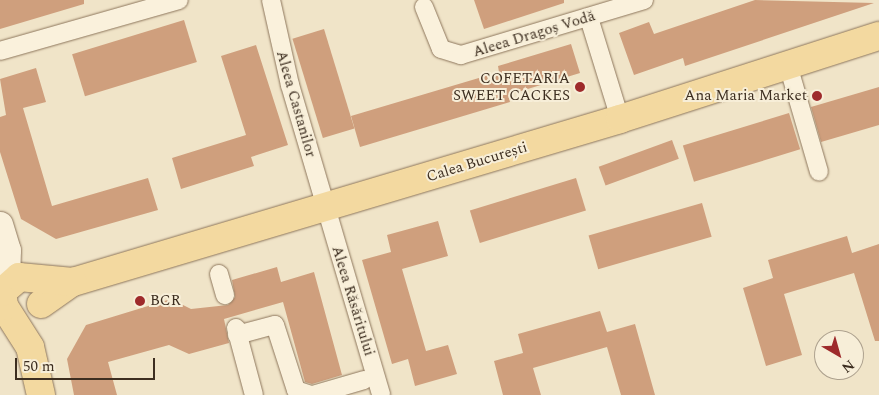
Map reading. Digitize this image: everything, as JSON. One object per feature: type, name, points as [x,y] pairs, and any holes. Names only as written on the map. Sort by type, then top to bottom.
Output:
[{"type":"main road","name":"Calea București","points":[[29,291],[73,282],[620,119],[879,36]]},
{"type":"main road","points":[[29,291],[25,318],[9,313],[30,347]]},
{"type":"main road","points":[[29,291],[30,347],[42,395]]},
{"type":"street","points":[[0,51],[156,3],[179,0]]},
{"type":"street","name":"Aleea Castanilor","points":[[271,0],[274,27],[325,207]]},
{"type":"street","name":"Aleea Dragoș Vodă","points":[[424,7],[441,48],[461,55],[588,18],[642,0]]},
{"type":"street","points":[[588,18],[620,119]]},
{"type":"street","points":[[788,65],[819,172]]},
{"type":"street","name":"Aleea Răsăritului","points":[[325,207],[381,395]]},
{"type":"street","points":[[0,224],[8,250],[29,291]]},
{"type":"street","points":[[219,274],[225,295]]},
{"type":"street","points":[[254,395],[237,331],[275,325],[296,390],[312,395],[364,380]]},
{"type":"building","points":[[0,0],[84,0],[84,4],[0,29]]},
{"type":"building","points":[[474,0],[564,0],[564,3],[484,29]]},
{"type":"building","points":[[755,0],[874,3],[685,66],[683,58],[634,75],[619,33],[649,22],[654,34]]},
{"type":"building","points":[[184,20],[197,62],[85,96],[72,54]]},
{"type":"building","points":[[324,29],[354,128],[323,138],[292,39]]},
{"type":"building","points":[[571,44],[580,73],[508,95],[510,102],[360,147],[351,116],[499,72],[498,66]]},
{"type":"building","points":[[256,45],[288,145],[251,157],[254,166],[181,189],[172,158],[246,135],[221,56]]},
{"type":"building","points":[[36,68],[46,102],[23,108],[52,206],[148,178],[158,210],[56,239],[21,219],[0,152],[0,117],[6,115],[0,79]]},
{"type":"building","points":[[879,87],[879,125],[821,142],[811,107]]},
{"type":"building","points":[[789,113],[800,149],[694,182],[683,145]]},
{"type":"building","points":[[672,140],[679,159],[606,185],[599,167]]},
{"type":"building","points":[[576,178],[586,211],[480,243],[470,210]]},
{"type":"building","points":[[702,203],[712,237],[598,269],[589,236]]},
{"type":"building","points":[[438,221],[448,256],[402,269],[426,351],[448,345],[457,374],[415,386],[408,359],[392,364],[362,260],[391,252],[387,235]]},
{"type":"building","points":[[847,236],[852,253],[879,244],[879,341],[875,341],[854,273],[784,294],[802,355],[766,366],[743,288],[773,278],[768,260]]},
{"type":"building","points":[[277,267],[281,282],[314,272],[342,375],[312,384],[305,382],[283,302],[224,319],[229,343],[189,354],[169,345],[108,362],[117,395],[74,395],[67,359],[86,325],[171,299],[191,309],[228,305],[235,297],[232,280]]},
{"type":"building","points":[[600,311],[607,332],[635,324],[655,395],[621,395],[607,347],[533,368],[541,395],[503,395],[494,361],[523,353],[518,334]]},
{"type":"place","name":"COFETARIA SWEET CACKES","points":[[580,87]]},
{"type":"place","name":"Ana Maria Market","points":[[817,96]]},
{"type":"place","name":"BCR","points":[[140,301]]}]
